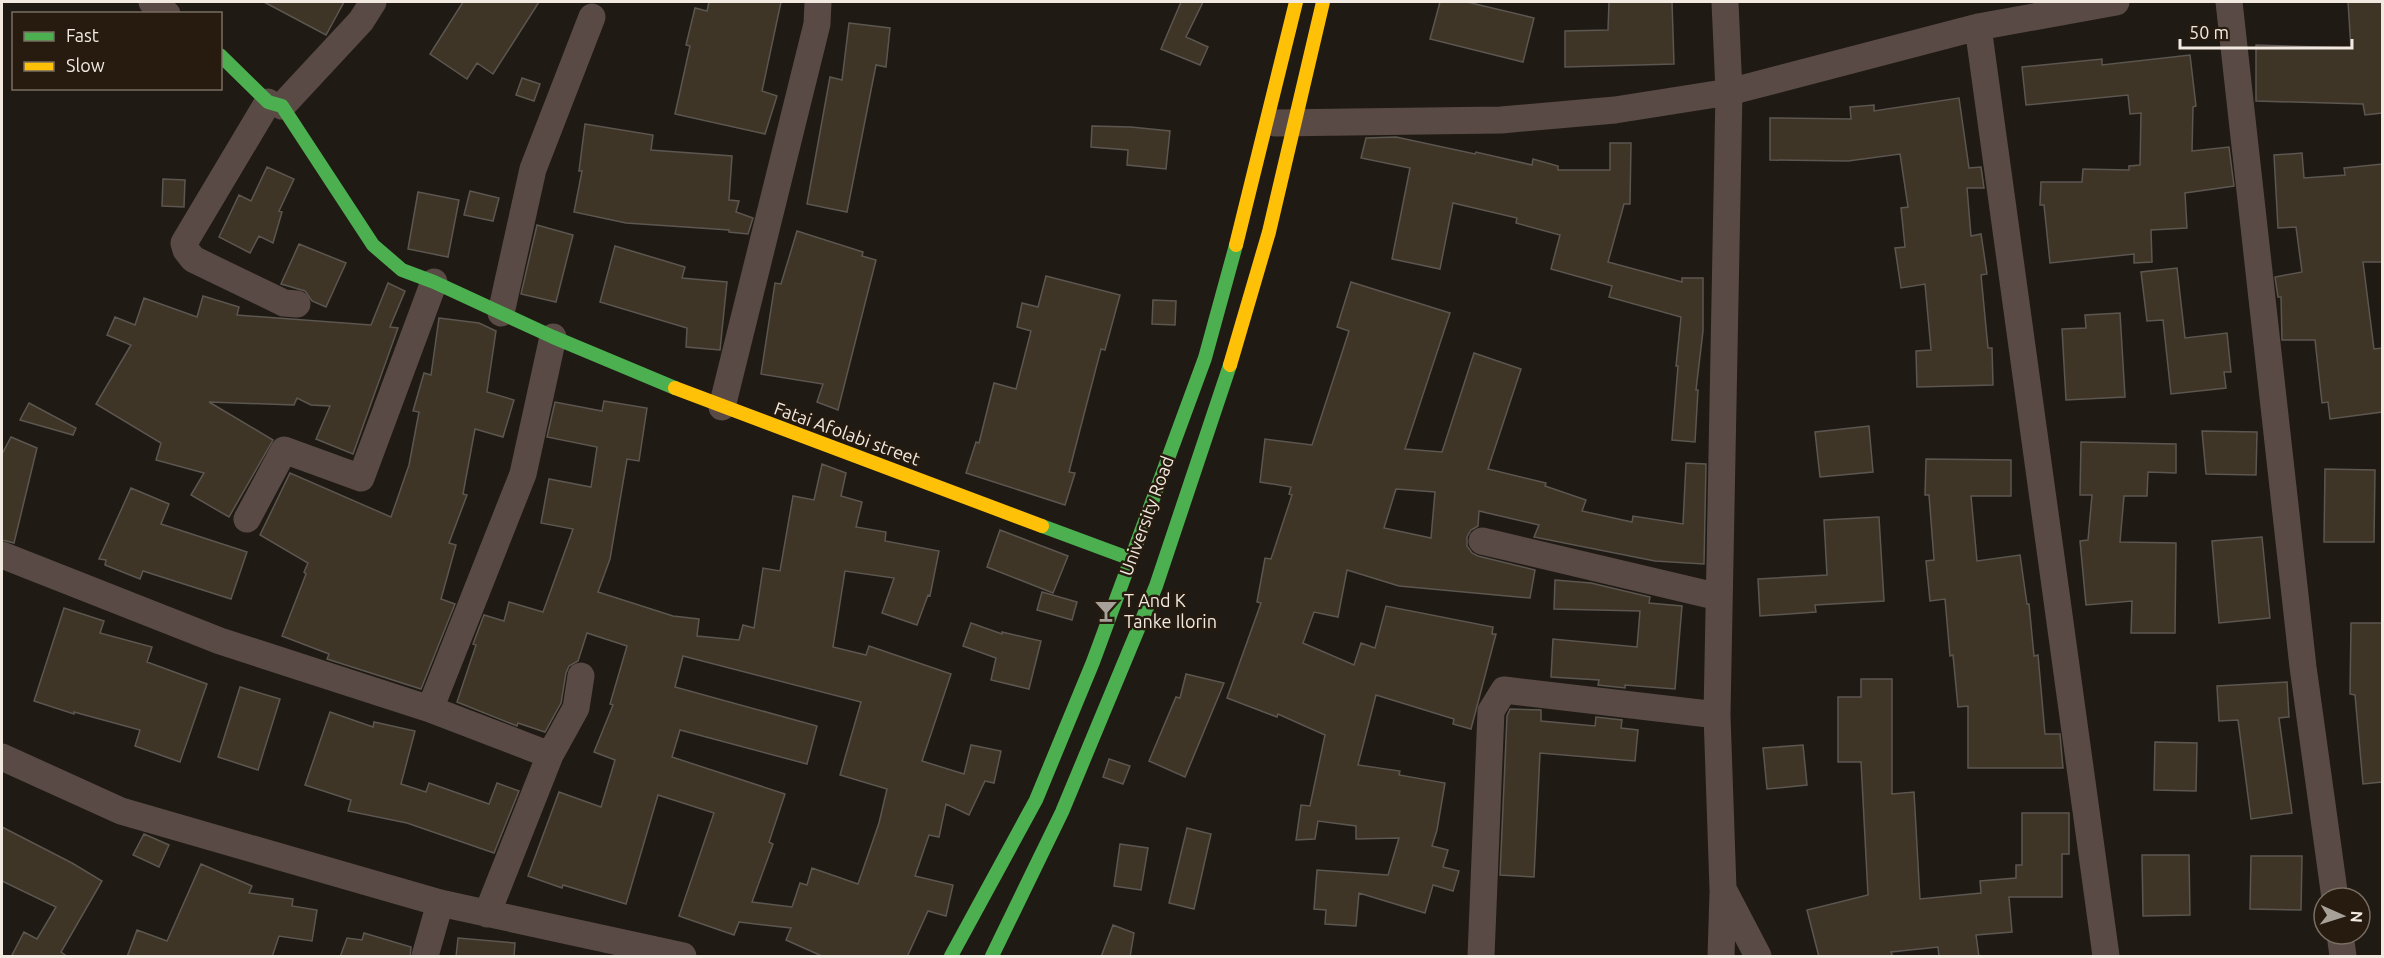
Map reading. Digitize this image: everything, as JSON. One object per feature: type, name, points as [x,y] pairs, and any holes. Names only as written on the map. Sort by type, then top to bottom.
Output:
[{"type":"main road","name":"University Road","points":[[951,957],[1036,800],[1093,662],[1205,358],[1268,123],[1296,2]]},
{"type":"main road","name":"University Road","points":[[992,957],[1062,812],[1156,585],[1230,366],[1269,232],[1323,2]]},
{"type":"main road","name":"Fatai Afolabi street","points":[[222,57],[275,104],[374,245],[402,270],[434,282],[553,337],[722,407],[1131,559]]},
{"type":"street","points":[[152,2],[164,12]]},
{"type":"street","points":[[297,304],[284,303],[193,259],[184,243],[275,104],[361,21],[373,2]]},
{"type":"street","points":[[722,407],[818,24],[818,2]]},
{"type":"street","points":[[1721,957],[1723,889],[1717,715],[1729,93],[1725,2]]},
{"type":"street","points":[[1268,123],[1501,120],[1615,110],[1729,93],[2066,6],[2116,2]]},
{"type":"street","points":[[2229,2],[2303,667],[2333,886]]},
{"type":"street","points":[[501,313],[533,169],[592,16]]},
{"type":"street","points":[[1978,27],[2106,957]]},
{"type":"street","points":[[248,519],[284,450],[361,478],[434,282]]},
{"type":"street","points":[[430,709],[523,474],[553,337]]},
{"type":"street","points":[[1482,541],[1719,597]]},
{"type":"street","points":[[2,555],[220,641],[430,709],[550,755]]},
{"type":"street","points":[[487,914],[550,755],[576,708],[581,676]]},
{"type":"street","points":[[1481,957],[1491,711],[1504,690],[1717,715]]},
{"type":"street","points":[[2,757],[121,811],[440,903],[683,957]]},
{"type":"street","points":[[1723,889],[1758,957]]},
{"type":"street","points":[[425,957],[440,903]]},
{"type":"building","points":[[264,2],[344,2],[326,35]]},
{"type":"building","points":[[463,2],[539,2],[493,74],[477,63],[467,79],[430,54]]},
{"type":"building","points":[[709,2],[781,2],[762,91],[777,96],[765,134],[675,114],[690,46],[686,45],[695,8],[707,11]]},
{"type":"building","points":[[1181,2],[1203,2],[1186,37],[1208,47],[1200,65],[1161,49]]},
{"type":"building","points":[[1440,2],[1467,2],[1534,18],[1523,62],[1430,39]]},
{"type":"building","points":[[1609,2],[1672,2],[1674,64],[1565,67],[1565,31],[1608,30]]},
{"type":"building","points":[[2348,2],[2382,2],[2382,113],[2365,115],[2363,104],[2256,101],[2256,45],[2351,48]]},
{"type":"building","points":[[849,23],[890,28],[886,67],[876,65],[847,212],[807,204],[830,77],[842,80]]},
{"type":"building","points":[[2190,55],[2196,106],[2193,107],[2192,151],[2229,147],[2234,186],[2185,193],[2187,228],[2151,230],[2152,262],[2134,263],[2134,254],[2050,263],[2044,205],[2040,205],[2041,182],[2082,182],[2083,169],[2129,170],[2129,166],[2140,165],[2141,113],[2130,114],[2128,95],[2026,105],[2022,67],[2102,59],[2102,65]]},
{"type":"building","points":[[522,78],[540,84],[534,101],[516,95]]},
{"type":"building","points":[[1959,98],[1969,168],[1981,167],[1984,188],[1967,188],[1971,236],[1981,234],[1987,274],[1981,275],[1988,348],[1992,348],[1993,385],[1917,387],[1916,351],[1931,350],[1925,284],[1901,288],[1895,248],[1905,247],[1901,208],[1908,207],[1900,154],[1848,161],[1770,160],[1770,118],[1851,119],[1850,107],[1874,105],[1874,111]]},
{"type":"building","points":[[585,124],[653,135],[651,150],[732,156],[729,200],[739,201],[736,212],[753,218],[748,234],[729,232],[729,230],[626,223],[574,212],[582,171],[579,171]]},
{"type":"building","points":[[1092,126],[1170,131],[1166,169],[1127,165],[1128,150],[1091,147]]},
{"type":"building","points":[[1396,137],[1532,165],[1533,159],[1558,166],[1558,170],[1610,170],[1610,143],[1631,143],[1630,204],[1624,204],[1608,262],[1682,282],[1682,278],[1703,278],[1703,331],[1696,390],[1698,390],[1695,442],[1672,440],[1681,317],[1609,297],[1612,286],[1551,269],[1560,235],[1516,223],[1517,218],[1453,203],[1440,269],[1392,259],[1410,168],[1361,158],[1366,138]]},
{"type":"building","points":[[2302,153],[2304,178],[2345,175],[2344,168],[2382,164],[2382,262],[2363,262],[2374,349],[2382,348],[2382,412],[2330,419],[2328,402],[2322,403],[2315,340],[2282,340],[2281,297],[2278,297],[2275,277],[2302,272],[2296,227],[2278,228],[2274,155]]},
{"type":"building","points":[[267,167],[294,179],[279,211],[282,212],[273,243],[259,236],[250,253],[219,237],[239,195],[251,201]]},
{"type":"building","points":[[163,179],[185,180],[184,207],[162,206]]},
{"type":"building","points":[[470,191],[499,198],[493,221],[464,215]]},
{"type":"building","points":[[418,192],[459,200],[448,257],[408,249]]},
{"type":"building","points":[[537,225],[573,235],[556,302],[521,294]]},
{"type":"building","points":[[797,231],[863,252],[862,256],[876,260],[838,410],[817,402],[823,384],[761,374],[775,283],[781,284]]},
{"type":"building","points":[[299,244],[346,263],[326,307],[312,301],[305,291],[281,284]]},
{"type":"building","points":[[615,246],[685,267],[682,278],[727,282],[720,350],[686,347],[687,328],[600,302]]},
{"type":"building","points":[[2177,268],[2185,338],[2227,333],[2231,372],[2224,372],[2226,388],[2171,394],[2163,320],[2147,321],[2141,272]]},
{"type":"building","points":[[1046,276],[1120,295],[1105,350],[1101,349],[1069,472],[1075,473],[1065,505],[966,473],[976,442],[979,443],[994,383],[1016,389],[1031,331],[1017,327],[1022,303],[1038,307]]},
{"type":"building","points":[[1351,282],[1450,313],[1405,449],[1442,452],[1474,353],[1521,369],[1488,469],[1546,483],[1545,486],[1586,500],[1582,511],[1632,522],[1633,516],[1683,524],[1686,463],[1706,464],[1704,564],[1655,561],[1534,537],[1539,525],[1479,511],[1478,526],[1471,530],[1467,537],[1467,546],[1472,553],[1478,556],[1535,570],[1530,598],[1399,586],[1347,570],[1338,617],[1314,612],[1303,643],[1354,665],[1361,643],[1375,648],[1386,606],[1493,627],[1492,634],[1496,634],[1471,729],[1453,724],[1454,719],[1376,695],[1358,765],[1400,771],[1399,775],[1445,783],[1432,846],[1448,850],[1443,867],[1459,871],[1453,891],[1433,885],[1425,913],[1359,893],[1356,926],[1325,924],[1326,910],[1314,909],[1317,870],[1388,875],[1399,838],[1356,839],[1356,826],[1318,821],[1315,839],[1296,840],[1301,805],[1310,806],[1325,735],[1278,714],[1277,717],[1227,698],[1261,603],[1257,602],[1265,558],[1271,559],[1292,495],[1289,494],[1291,487],[1260,482],[1265,439],[1312,445],[1349,331],[1337,327]],"holes":[[[1396,489],[1435,492],[1431,538],[1384,528]]]},
{"type":"building","points":[[388,283],[405,291],[390,327],[398,328],[353,454],[316,439],[330,406],[311,405],[297,398],[294,405],[209,402],[273,440],[229,517],[191,495],[204,473],[156,460],[161,443],[96,404],[131,345],[107,335],[115,317],[135,325],[144,298],[197,317],[203,296],[239,307],[237,315],[371,325]]},
{"type":"building","points":[[1153,300],[1176,301],[1175,325],[1152,324]]},
{"type":"building","points":[[2120,313],[2125,397],[2066,400],[2062,329],[2086,328],[2085,315]]},
{"type":"building","points":[[439,318],[479,323],[496,331],[487,392],[514,400],[503,437],[475,429],[463,494],[467,495],[449,543],[456,545],[441,599],[455,604],[421,689],[327,659],[329,654],[282,636],[306,574],[304,572],[308,563],[260,535],[290,473],[391,517],[409,465],[419,412],[413,411],[424,373],[431,375]]},
{"type":"building","points":[[604,401],[647,408],[639,461],[627,459],[610,559],[598,592],[673,616],[699,619],[697,636],[739,640],[743,625],[754,628],[763,568],[780,571],[793,496],[814,500],[822,464],[846,473],[841,496],[862,502],[856,527],[886,532],[885,541],[939,551],[930,596],[928,595],[917,625],[882,613],[894,578],[845,571],[833,647],[866,655],[869,646],[951,674],[922,761],[964,774],[971,745],[1001,751],[994,783],[985,781],[969,815],[946,804],[939,837],[929,835],[915,876],[953,885],[946,916],[928,911],[907,957],[824,957],[786,940],[791,928],[739,922],[734,935],[679,916],[714,813],[658,795],[626,904],[563,885],[562,888],[528,876],[559,792],[601,807],[615,760],[594,752],[613,705],[610,704],[627,646],[587,633],[578,661],[569,666],[566,673],[561,703],[545,732],[518,723],[517,726],[457,702],[476,645],[473,644],[484,615],[504,621],[509,602],[543,612],[573,529],[541,523],[549,479],[591,487],[597,447],[547,437],[555,402],[602,411]],"holes":[[[683,656],[861,702],[840,775],[887,789],[879,823],[858,884],[812,868],[807,885],[800,883],[792,907],[752,902],[773,844],[769,842],[785,794],[672,757],[680,730],[807,764],[817,726],[675,687]]]},
{"type":"building","points":[[29,403],[76,428],[73,435],[20,420]]},
{"type":"building","points":[[1869,426],[1873,472],[1820,477],[1815,432]]},
{"type":"building","points":[[2202,431],[2257,432],[2256,475],[2206,474]]},
{"type":"building","points":[[11,437],[37,448],[14,543],[2,540],[2,454]]},
{"type":"building","points":[[2081,442],[2176,444],[2176,473],[2148,472],[2147,496],[2124,496],[2120,542],[2176,543],[2175,633],[2131,633],[2132,601],[2086,605],[2080,541],[2088,540],[2092,495],[2080,495]]},
{"type":"building","points":[[1926,459],[2011,460],[2011,496],[1971,496],[1977,561],[2020,555],[2027,604],[2029,604],[2034,656],[2038,655],[2045,734],[2060,734],[2063,768],[1968,768],[1968,706],[1958,707],[1953,655],[1950,656],[1945,599],[1930,601],[1926,561],[1934,560],[1929,495],[1925,495]]},
{"type":"building","points":[[2325,469],[2375,470],[2374,542],[2324,542]]},
{"type":"building","points":[[131,488],[169,504],[161,524],[247,552],[231,599],[143,571],[140,579],[105,565],[106,560],[99,559]]},
{"type":"building","points":[[1879,517],[1884,601],[1815,605],[1816,612],[1760,616],[1758,579],[1827,575],[1824,520]]},
{"type":"building","points":[[1000,530],[1068,556],[1053,593],[987,567]]},
{"type":"building","points":[[2262,537],[2270,618],[2219,623],[2212,541]]},
{"type":"building","points":[[1555,580],[1591,583],[1650,597],[1649,603],[1682,606],[1675,689],[1625,685],[1625,688],[1598,685],[1599,680],[1551,677],[1553,639],[1637,647],[1640,611],[1554,609]]},
{"type":"building","points":[[1042,592],[1077,602],[1072,620],[1037,610]]},
{"type":"building","points":[[64,608],[104,621],[100,633],[152,647],[147,662],[207,684],[180,762],[135,746],[140,730],[74,712],[74,714],[34,701]]},
{"type":"building","points":[[971,623],[1002,634],[1002,632],[1041,641],[1029,689],[991,680],[996,658],[963,646]]},
{"type":"building","points":[[2351,623],[2382,623],[2382,782],[2363,784],[2355,695],[2350,694]]},
{"type":"building","points":[[1186,674],[1224,683],[1185,777],[1149,761],[1176,697],[1180,698]]},
{"type":"building","points":[[1861,679],[1892,679],[1892,794],[1914,792],[1920,899],[1981,893],[1980,881],[2016,878],[2016,865],[2022,865],[2022,813],[2069,813],[2069,854],[2062,854],[2062,897],[2009,897],[2012,932],[1976,935],[1979,957],[1939,957],[1938,947],[1891,952],[1893,957],[1819,957],[1807,910],[1868,895],[1861,762],[1838,762],[1838,697],[1861,697]]},
{"type":"building","points":[[2287,682],[2289,717],[2279,718],[2292,813],[2251,819],[2238,720],[2219,721],[2217,686]]},
{"type":"building","points":[[240,687],[280,699],[258,770],[218,757]]},
{"type":"building","points":[[1510,709],[1541,710],[1541,721],[1595,726],[1596,717],[1622,720],[1621,728],[1638,730],[1635,761],[1540,753],[1534,877],[1500,875],[1507,716]]},
{"type":"building","points":[[330,712],[373,727],[374,722],[415,731],[401,784],[426,792],[429,783],[489,804],[497,783],[519,791],[494,853],[407,823],[348,811],[351,800],[305,785]]},
{"type":"building","points":[[2155,742],[2197,743],[2196,791],[2154,790]]},
{"type":"building","points":[[1803,745],[1807,785],[1767,789],[1763,748]]},
{"type":"building","points":[[1109,759],[1130,766],[1123,784],[1103,777]]},
{"type":"building","points":[[2,827],[102,881],[61,952],[68,957],[11,957],[24,932],[37,939],[56,907],[2,881]]},
{"type":"building","points":[[1187,828],[1211,834],[1194,909],[1169,903]]},
{"type":"building","points":[[144,834],[169,845],[159,867],[133,855]]},
{"type":"building","points":[[1120,844],[1148,848],[1141,890],[1114,886]]},
{"type":"building","points":[[2142,855],[2189,855],[2190,915],[2143,916]]},
{"type":"building","points":[[2251,856],[2302,856],[2301,910],[2250,909]]},
{"type":"building","points":[[201,864],[252,886],[249,893],[293,899],[292,906],[317,910],[312,941],[279,936],[272,957],[127,957],[137,930],[167,941]]},
{"type":"building","points":[[1113,925],[1134,933],[1130,957],[1101,957]]},
{"type":"building","points":[[364,933],[411,947],[410,957],[340,957],[347,938],[362,940]]},
{"type":"building","points":[[458,938],[515,943],[514,957],[456,957]]},
{"type":"traffic: fast","points":[[222,57],[268,102],[282,106],[373,245],[402,270],[675,388]]},
{"type":"traffic: fast","points":[[951,956],[1036,800],[1093,662],[1205,358],[1236,245]]},
{"type":"traffic: fast","points":[[992,956],[1062,812],[1156,586],[1230,365]]},
{"type":"traffic: fast","points":[[1042,526],[1131,559]]},
{"type":"traffic: slow","points":[[1236,245],[1296,2]]},
{"type":"traffic: slow","points":[[1230,365],[1269,232],[1323,2]]},
{"type":"traffic: slow","points":[[675,388],[1042,526]]},
{"type":"place","name":"T And K Tanke Ilorin","points":[[1106,611]]}]
